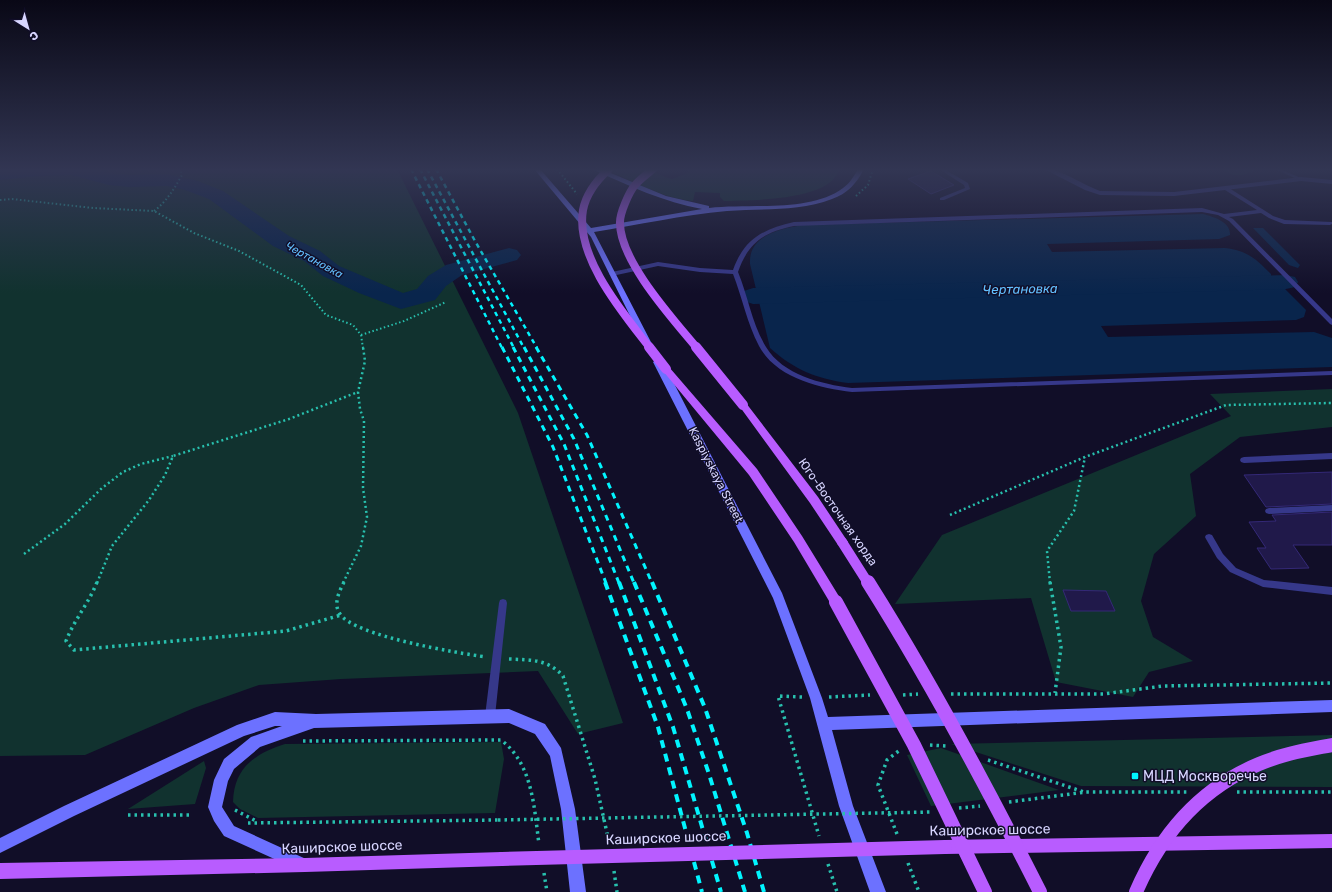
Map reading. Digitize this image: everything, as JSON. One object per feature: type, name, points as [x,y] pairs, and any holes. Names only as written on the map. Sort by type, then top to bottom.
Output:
[{"type":"main road","name":"Kaspiyskaya Street","points":[[573,211],[590,230],[778,597],[816,698],[846,806],[878,892]]},
{"type":"main road","points":[[583,211],[583,235],[586,247],[597,271],[617,304],[666,369],[753,472],[798,539],[864,652],[928,774],[985,892]]},
{"type":"main road","name":"Юго-Восточная хорда","points":[[623,211],[620,222],[621,235],[624,246],[631,260],[668,313],[743,405],[780,455],[842,542],[880,600],[934,694],[1040,892]]},
{"type":"main road","points":[[590,230],[710,211]]},
{"type":"main road","points":[[822,724],[1332,706]]},
{"type":"main road","points":[[0,846],[69,811],[242,730],[275,719],[316,721],[509,716],[540,729],[556,753],[568,809],[578,892]]},
{"type":"main road","points":[[305,865],[229,831],[215,807],[221,780],[229,764],[256,742],[316,721]]},
{"type":"main road","points":[[1136,892],[1152,858],[1172,828],[1198,801],[1227,780],[1259,764],[1300,751],[1332,745]]},
{"type":"main road","name":"Каширское шоссе","points":[[0,871],[305,865],[945,847],[1332,841]]},
{"type":"lane","points":[[1184,211],[794,224],[780,226],[766,231],[755,239],[739,260],[735,272],[744,291],[754,328],[764,349],[775,361],[789,371],[809,381],[834,389],[852,390],[1332,373]]},
{"type":"lane","points":[[1205,211],[1223,216],[1230,220],[1332,323]]},
{"type":"lane","points":[[1223,216],[1262,211],[1271,217],[1284,222],[1330,223]]},
{"type":"lane","points":[[612,274],[658,264],[700,270],[735,272]]},
{"type":"lane","points":[[1244,460],[1332,456]]},
{"type":"lane","points":[[1269,511],[1332,508]]},
{"type":"lane","points":[[1209,537],[1220,556],[1233,570],[1263,583],[1332,591]]},
{"type":"lane","points":[[490,716],[502,603]]},
{"type":"path","points":[[146,211],[154,211],[194,233],[239,251],[301,285],[326,315],[353,325],[361,335],[365,361],[358,392],[360,409],[364,421],[363,488],[367,517],[361,546],[336,597],[341,615],[353,623],[384,636],[459,654],[544,661],[552,664],[563,676],[589,757],[603,809]]},
{"type":"path","points":[[361,335],[404,321],[446,302]]},
{"type":"path","points":[[24,554],[49,538],[76,515],[107,483],[124,471],[157,459],[173,456],[289,418],[358,392]]},
{"type":"path","points":[[950,515],[1085,457],[1226,405],[1332,404]]},
{"type":"path","points":[[173,456],[165,475],[149,500],[112,546],[92,595],[72,626],[66,641],[74,650],[286,631],[341,615]]},
{"type":"path","points":[[1055,693],[1061,647],[1051,592],[1047,551],[1074,511],[1085,457]]},
{"type":"path","points":[[947,694],[1103,694],[1163,686],[1332,683]]},
{"type":"path","points":[[900,695],[924,694]]},
{"type":"path","points":[[821,842],[778,696],[816,698],[846,695],[877,695]]},
{"type":"path","points":[[296,741],[501,740],[507,743],[518,755],[527,777],[534,809]]},
{"type":"path","points":[[926,745],[942,745],[949,747]]},
{"type":"path","points":[[900,842],[878,785],[887,760],[896,752],[906,748]]},
{"type":"path","points":[[985,759],[1086,792]]},
{"type":"path","points":[[1001,803],[1086,792],[1189,792]]},
{"type":"path","points":[[1229,792],[1332,792]]},
{"type":"path","points":[[954,809],[985,805]]},
{"type":"path","points":[[232,808],[258,822]]},
{"type":"path","points":[[242,823],[498,820],[939,811]]},
{"type":"path","points":[[128,815],[191,815]]},
{"type":"path","points":[[825,856],[837,892]]},
{"type":"path","points":[[905,856],[919,892]]},
{"type":"green space","points":[[0,211],[418,211],[518,413],[623,723],[578,734],[538,671],[341,679],[259,685],[194,708],[85,755],[0,756]]},
{"type":"green space","points":[[1332,389],[1332,427],[1240,437],[1190,474],[1196,516],[1154,554],[1141,601],[1153,637],[1193,661],[1149,672],[1133,697],[1056,682],[1031,598],[895,604],[942,535],[1231,416],[1210,394]]},
{"type":"green space","points":[[1332,735],[1332,787],[1081,786],[951,744]]},
{"type":"green space","points":[[501,742],[504,759],[495,813],[258,818],[240,809],[233,802],[237,780],[248,764],[264,752],[285,744]]},
{"type":"green space","points":[[941,748],[1059,790],[931,806],[907,755]]},
{"type":"green space","points":[[204,761],[206,768],[195,804],[128,809]]},
{"type":"water","points":[[1203,214],[1225,223],[1230,230],[1230,235],[1219,239],[1047,244],[1052,252],[1233,249],[1251,256],[1271,274],[1271,276],[762,290],[765,300],[1284,288],[1306,310],[1304,317],[1296,320],[1101,326],[1108,337],[1314,332],[1332,338],[1332,367],[848,383],[826,379],[806,372],[788,362],[770,348],[750,264],[754,246],[760,240],[777,231],[804,225]]},
{"type":"water","points":[[1253,228],[1263,228],[1300,265],[1298,268],[1289,265]]},
{"type":"building","points":[[1332,472],[1332,504],[1266,507],[1244,475]]},
{"type":"building","points":[[1332,512],[1332,545],[1293,545],[1309,568],[1271,569],[1257,548],[1266,548],[1249,522],[1276,521],[1272,515]]},
{"type":"building","points":[[1063,590],[1106,591],[1115,611],[1071,611]]},
{"type":"waterway","name":"Чертановка","points":[[238,211],[281,241],[312,256],[331,271],[401,301],[426,295],[437,281],[454,270],[509,255]]},
{"type":"waterway","name":"Чертановка","points":[[753,296],[1286,282]]},
{"type":"railway","points":[[432,211],[502,348]]},
{"type":"railway","points":[[442,211],[514,348]]},
{"type":"railway","points":[[450,211],[524,348]]},
{"type":"railway","points":[[459,211],[537,348]]},
{"type":"railway","points":[[502,347],[553,447],[606,583]]},
{"type":"railway","points":[[513,347],[564,444],[619,583]]},
{"type":"railway","points":[[524,347],[574,439],[634,583]]},
{"type":"railway","points":[[536,347],[587,435],[652,583]]},
{"type":"railway","points":[[605,582],[658,727],[702,892]]},
{"type":"railway","points":[[619,582],[673,727],[721,892]]},
{"type":"railway","points":[[634,582],[687,709],[709,774],[745,892]]},
{"type":"railway","points":[[652,582],[705,708],[747,833],[764,892]]},
{"type":"place","name":"МЦД Москворечье","points":[[1135,776]]}]
